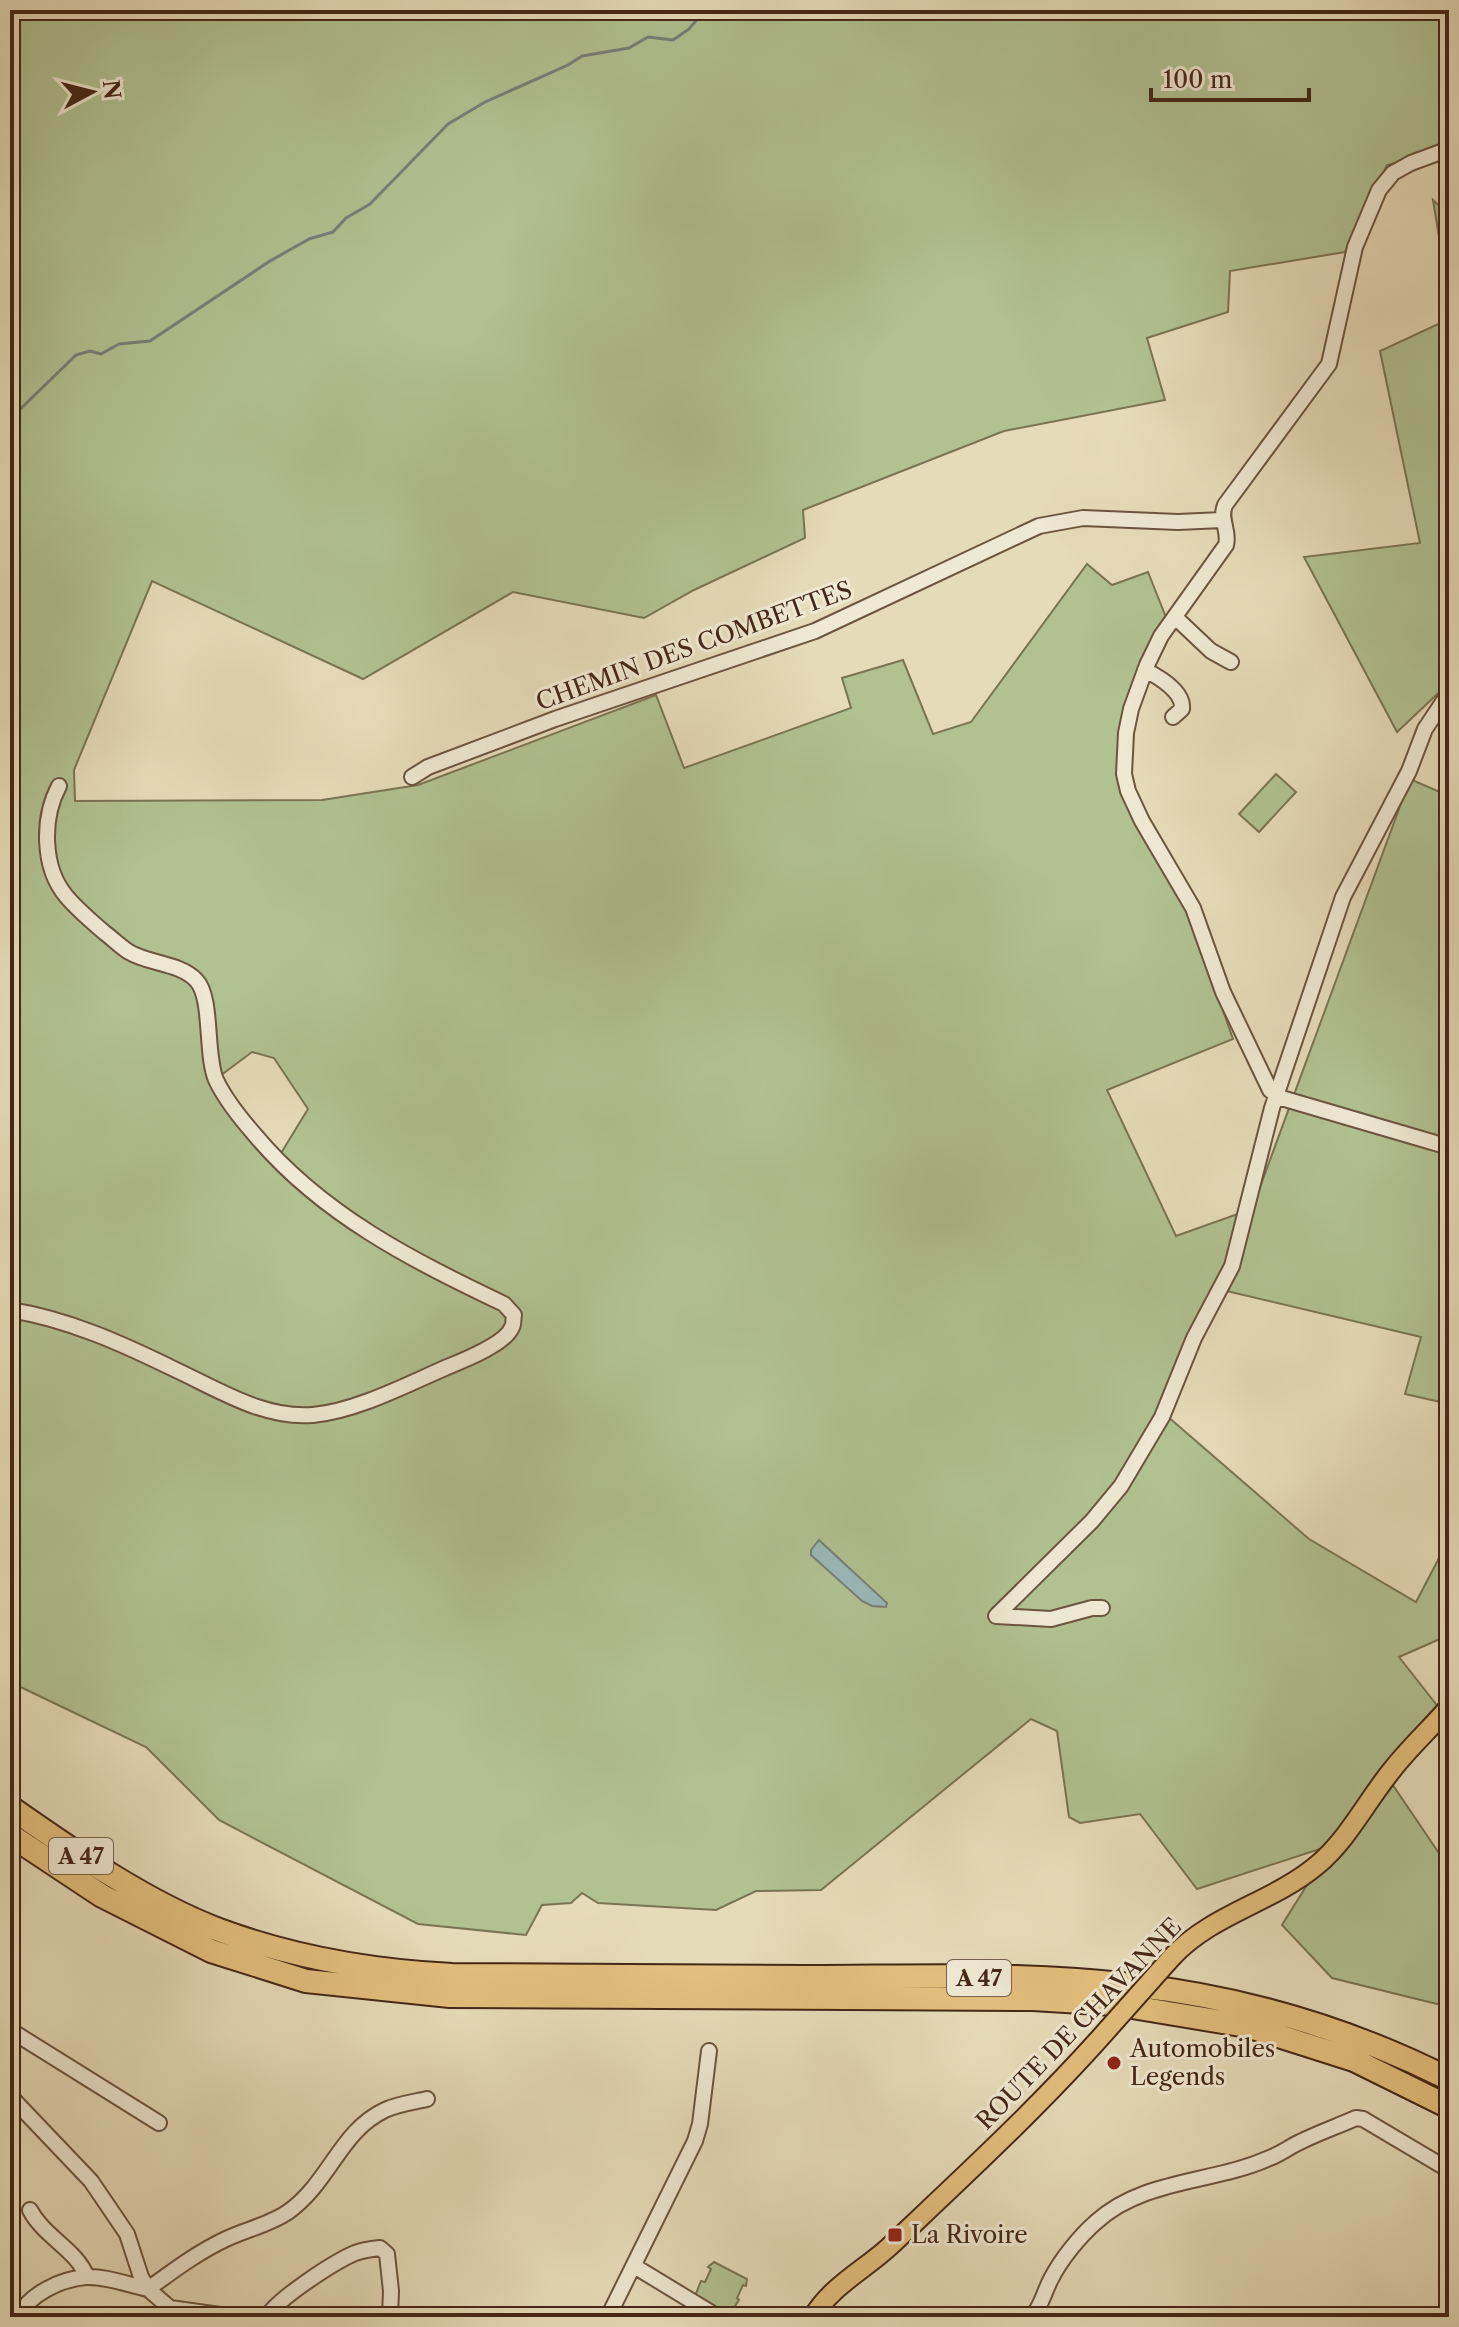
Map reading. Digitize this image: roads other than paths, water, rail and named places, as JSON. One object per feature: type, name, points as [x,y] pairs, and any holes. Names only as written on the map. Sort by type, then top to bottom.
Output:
[{"type":"highway","name":"A 47","points":[[10,1807],[109,1874],[189,1917],[243,1938],[320,1960],[392,1971],[452,1975],[1031,1978],[1128,1984],[1203,1996],[1291,2017],[1363,2041],[1449,2079]]},
{"type":"highway","name":"A 47","points":[[10,1835],[102,1896],[211,1951],[306,1981],[450,1996],[1017,1998],[1114,2004],[1247,2026],[1354,2060],[1449,2107]]},
{"type":"main road","name":"ROUTE DE CHAVANNE","points":[[813,2317],[829,2296],[894,2243],[1039,2104],[1184,1944],[1214,1923],[1286,1886],[1318,1865],[1393,1768],[1449,1707]]},
{"type":"street","points":[[1449,149],[1393,173],[1379,190],[1355,247],[1329,364],[1225,505],[1222,520],[1227,540],[1224,550],[1161,636],[1145,670],[1126,733],[1124,765],[1128,791],[1193,908],[1223,992],[1270,1090],[1278,1097],[1449,1147]]},
{"type":"street","name":"CHEMIN DES COMBETTES","points":[[412,777],[428,767],[555,719],[815,631],[1039,526],[1083,518],[1178,522],[1222,520]]},
{"type":"street","points":[[1175,617],[1211,651],[1231,662]]},
{"type":"street","points":[[1145,670],[1180,697],[1182,709],[1173,717]]},
{"type":"street","points":[[1102,1608],[1051,1619],[996,1616],[1092,1521],[1121,1486],[1156,1429],[1194,1338],[1232,1266],[1272,1108],[1343,897],[1409,771],[1425,729],[1449,693]]},
{"type":"street","points":[[10,1310],[41,1315],[104,1336],[215,1391],[257,1406],[297,1415],[316,1415],[346,1407],[470,1358],[504,1338],[512,1328],[514,1315],[504,1304],[416,1262],[369,1234],[316,1197],[279,1164],[243,1121],[216,1080],[210,1055],[203,989],[195,978],[128,952],[64,894],[50,865],[47,831],[51,801],[59,786]]},
{"type":"street","points":[[10,2030],[159,2123]]},
{"type":"street","points":[[608,2317],[695,2141],[709,2051]]},
{"type":"street","points":[[10,2096],[91,2181],[127,2234],[148,2289],[170,2308],[234,2317]]},
{"type":"street","points":[[18,2317],[22,2308],[34,2297],[57,2285],[87,2277],[148,2289],[202,2251],[284,2215],[304,2201],[322,2181],[349,2138],[366,2121],[387,2109],[427,2099]]},
{"type":"street","points":[[1032,2317],[1041,2305],[1050,2280],[1078,2243],[1097,2221],[1121,2204],[1178,2183],[1230,2172],[1268,2159],[1356,2118],[1363,2119],[1449,2170]]},
{"type":"street","points":[[30,2210],[37,2224],[78,2260],[87,2277]]},
{"type":"street","points":[[267,2317],[289,2295],[353,2254],[380,2248],[387,2254],[390,2270],[390,2317]]},
{"type":"street","points":[[634,2266],[718,2317]]},
{"type":"water","points":[[819,1540],[887,1603],[886,1607],[872,1606],[862,1601],[811,1555]]},
{"type":"waterway","points":[[10,419],[76,355],[90,351],[101,354],[119,344],[150,341],[270,261],[309,239],[333,232],[346,218],[370,204],[448,124],[485,102],[582,56],[629,48],[648,37],[673,40],[689,29],[705,10]]},
{"type":"place","name":"Automobiles Legends","points":[[1114,2063]]},
{"type":"place","name":"La Rivoire","points":[[895,2235]]}]
